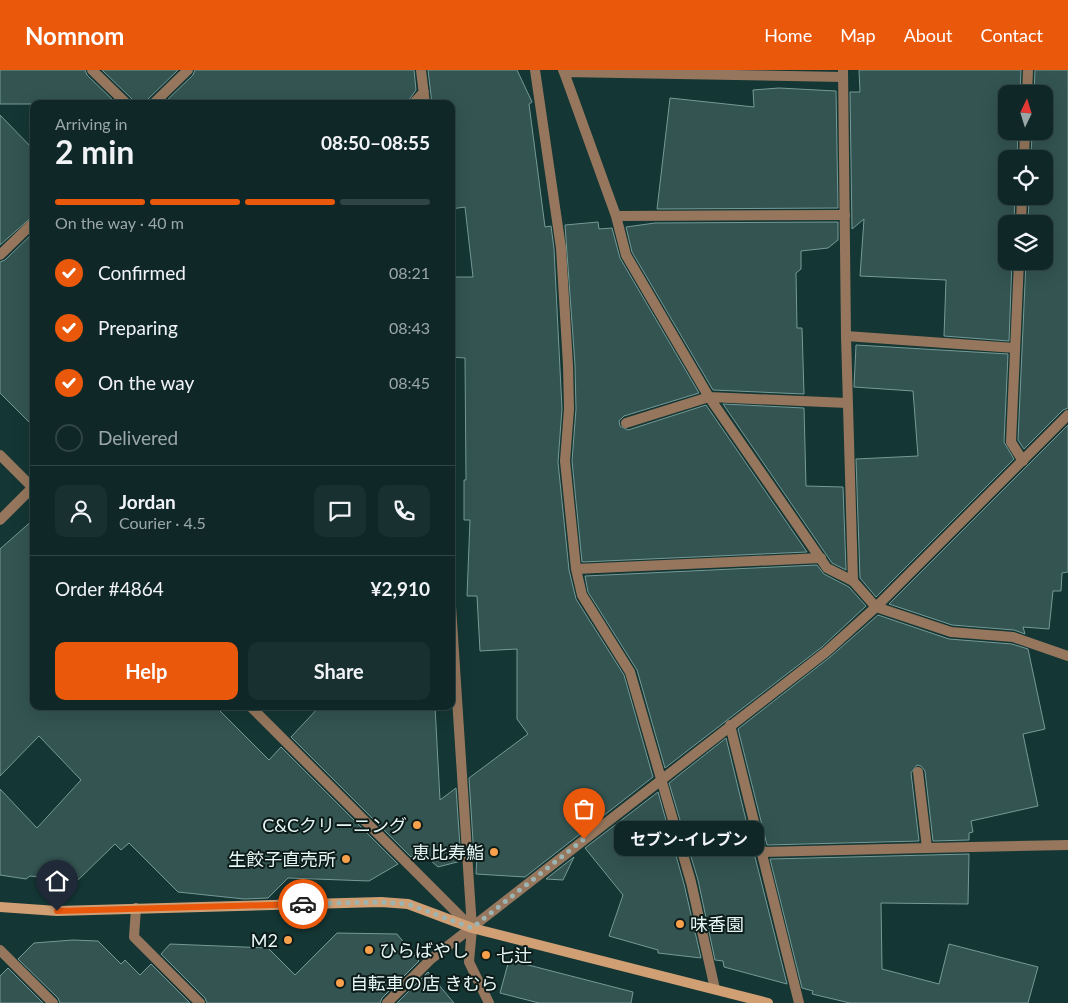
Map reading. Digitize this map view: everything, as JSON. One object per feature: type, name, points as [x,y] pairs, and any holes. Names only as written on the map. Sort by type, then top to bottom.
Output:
[{"type":"street","points":[[92,70],[123,100]]},
{"type":"street","points":[[157,100],[188,70]]},
{"type":"street","points":[[421,70],[425,100]]},
{"type":"street","points":[[535,70],[561,248],[569,408],[565,461],[576,569],[582,595],[630,672],[691,882],[715,989]]},
{"type":"street","points":[[1027,85],[1028,70]]},
{"type":"street","points":[[853,581],[847,403],[843,74],[563,71],[616,216],[626,256],[709,397],[827,568],[853,581],[876,607],[950,632],[1013,637],[1068,656]]},
{"type":"street","points":[[417,100],[424,92]]},
{"type":"street","points":[[616,216],[845,214]]},
{"type":"street","points":[[0,256],[30,226]]},
{"type":"street","points":[[1019,270],[1011,442],[1023,461]]},
{"type":"street","points":[[846,336],[1015,348]]},
{"type":"street","points":[[626,423],[709,397],[847,403]]},
{"type":"street","points":[[387,1003],[431,959],[660,779],[826,652],[876,607],[1068,415]]},
{"type":"street","points":[[0,455],[30,485]]},
{"type":"street","points":[[0,520],[30,491]]},
{"type":"street","points":[[576,569],[821,558]]},
{"type":"street","points":[[455,659],[472,928],[469,962],[489,1003]]},
{"type":"street","points":[[254,710],[472,928]]},
{"type":"street","points":[[730,725],[799,1003]]},
{"type":"street","points":[[918,772],[927,848]]},
{"type":"street","points":[[761,852],[1068,846]]},
{"type":"street","points":[[0,907],[57,911],[381,902],[408,904],[472,928],[768,1003]]},
{"type":"street","points":[[136,908],[134,937],[200,1003]]},
{"type":"street","points":[[0,950],[53,1003]]},
{"type":"building","points":[[0,70],[85,70],[87,75],[113,100],[30,100],[30,104],[0,104]]},
{"type":"building","points":[[102,70],[178,70],[148,100],[132,99]]},
{"type":"building","points":[[195,70],[414,70],[416,90],[409,100],[167,100],[193,75]]},
{"type":"building","points":[[428,70],[517,70],[532,102],[529,104],[545,227],[551,226],[554,249],[562,409],[558,462],[569,570],[576,599],[624,675],[653,777],[525,877],[476,874],[477,856],[474,857],[469,778],[528,734],[517,719],[517,649],[480,651],[477,596],[467,596],[470,520],[464,520],[464,480],[466,480],[465,358],[455,357],[455,277],[473,277],[465,207],[455,208],[455,100],[432,100]]},
{"type":"building","points":[[859,70],[1021,70],[1020,85],[998,85],[998,140],[1018,140],[1017,150],[998,150],[998,205],[1015,205],[1014,215],[998,215],[998,270],[1012,270],[1009,341],[944,336],[946,280],[860,276],[864,219],[852,229],[850,92],[860,92]]},
{"type":"building","points":[[1035,70],[1068,70],[1068,408],[1063,410],[1024,449],[1018,440],[1026,270],[1053,270],[1053,215],[1028,215],[1029,205],[1053,205],[1053,150],[1031,150],[1032,140],[1053,140],[1053,85],[1034,85]]},
{"type":"building","points":[[779,88],[836,91],[838,208],[657,209],[670,98],[754,107],[753,90]]},
{"type":"building","points":[[0,115],[30,146],[30,219],[0,245]]},
{"type":"building","points":[[598,222],[599,229],[612,228],[620,258],[699,393],[624,416],[619,421],[620,426],[628,430],[706,405],[807,552],[582,562],[572,461],[576,409],[575,365],[565,225]]},
{"type":"building","points":[[838,222],[838,240],[828,248],[801,251],[801,269],[796,273],[797,328],[802,328],[804,394],[713,390],[632,252],[626,227],[655,223]]},
{"type":"building","points":[[30,236],[30,423],[0,393],[0,262],[5,260]]},
{"type":"building","points":[[856,345],[1008,354],[1004,442],[1014,459],[876,597],[860,578],[856,459],[918,456],[913,391],[854,387]]},
{"type":"building","points":[[723,404],[804,408],[806,486],[843,487],[846,570],[832,563]]},
{"type":"building","points":[[1068,425],[1068,572],[1062,573],[1061,591],[1053,591],[1049,629],[1023,627],[1025,634],[1014,630],[952,625],[889,604]]},
{"type":"building","points":[[30,523],[30,710],[219,710],[269,760],[281,747],[398,864],[369,881],[288,878],[268,898],[244,899],[178,892],[129,843],[121,850],[115,844],[77,881],[30,876],[26,879],[0,875],[0,789],[37,828],[81,780],[39,736],[0,776],[0,549]]},
{"type":"building","points":[[817,565],[824,574],[849,587],[866,606],[822,647],[665,768],[637,670],[588,592],[585,576]]},
{"type":"building","points":[[878,615],[949,639],[1012,644],[1028,649],[1045,729],[1023,734],[1038,806],[971,821],[973,832],[969,833],[969,840],[933,841],[925,771],[921,766],[917,765],[911,773],[919,841],[767,845],[738,729],[830,657]]},
{"type":"building","points":[[316,710],[435,710],[440,800],[456,788],[461,861],[438,867],[420,851],[411,857],[291,737]]},
{"type":"building","points":[[726,738],[787,984],[724,967],[723,961],[715,960],[698,880],[669,783]]},
{"type":"building","points":[[658,792],[684,884],[701,958],[658,953],[658,950],[609,936],[623,895],[585,848]]},
{"type":"building","points":[[969,854],[968,904],[881,903],[882,969],[939,984],[949,944],[1038,967],[1028,1003],[850,1003],[812,994],[813,991],[802,988],[770,859]]},
{"type":"building","points":[[574,857],[563,880],[546,879]]},
{"type":"building","points":[[337,933],[397,934],[419,961],[382,998],[380,1003],[207,1003],[205,998],[161,954],[170,944],[268,948],[295,975]]},
{"type":"building","points":[[73,940],[98,941],[121,964],[125,960],[140,975],[151,964],[190,1003],[60,1003],[58,998],[18,959],[34,943]]},
{"type":"building","points":[[509,960],[633,992],[631,1003],[539,1003],[500,993]]},
{"type":"building","points":[[8,968],[43,1003],[0,1003],[0,976]]},
{"type":"building","points":[[428,972],[454,1003],[397,1003]]},
{"type":"way so far","points":[[303,904],[381,902],[408,904],[472,928],[584,839]]},
{"type":"place","name":"C&Cクリーニング","points":[[417,825]]},
{"type":"place","name":"セブン-イレブン","points":[[584,839]]},
{"type":"place","name":"恵比寿鮨","points":[[494,852]]},
{"type":"place","name":"生餃子直売所","points":[[346,859]]},
{"type":"place","name":"味香園","points":[[680,924]]},
{"type":"place","name":"M2","points":[[288,940]]},
{"type":"place","name":"ひらばやし","points":[[369,950]]},
{"type":"place","name":"七辻","points":[[486,955]]},
{"type":"place","name":"自転車の店 きむら","points":[[340,983]]},
{"type":"route","points":[[57,911],[303,904]]}]
